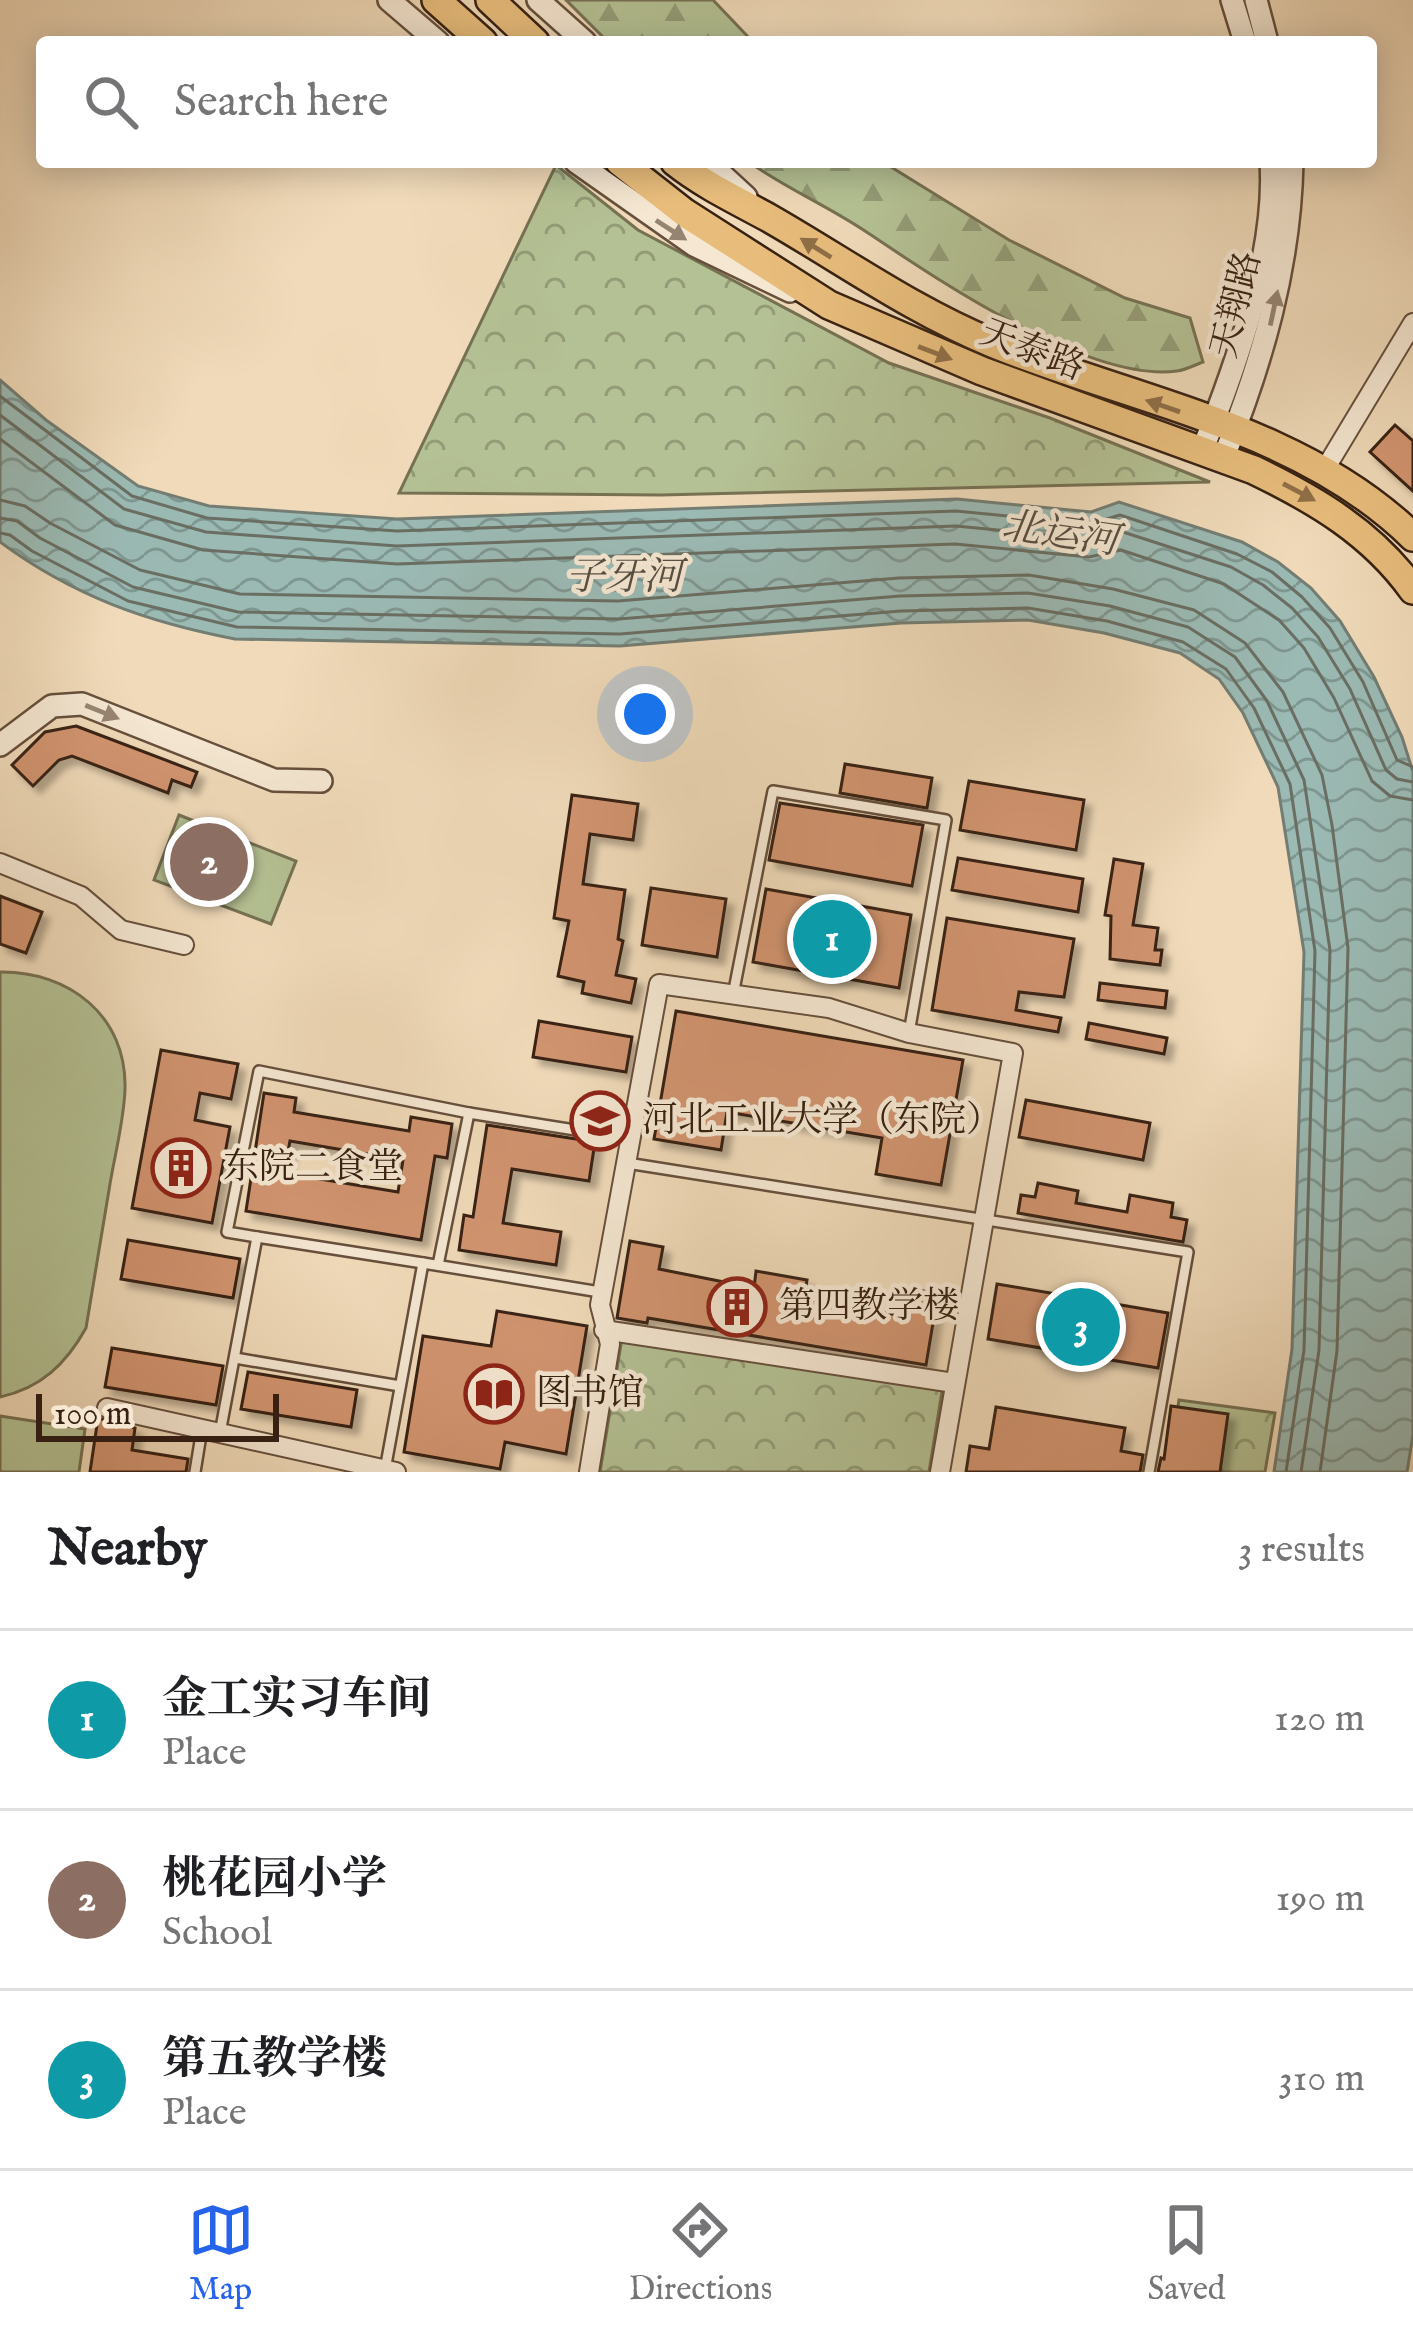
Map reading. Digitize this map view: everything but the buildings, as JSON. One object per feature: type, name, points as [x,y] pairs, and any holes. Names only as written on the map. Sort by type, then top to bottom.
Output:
[{"type":"main road","points":[[436,0],[476,36]]},
{"type":"main road","points":[[490,0],[529,36]]},
{"type":"main road","points":[[509,0],[545,36]]},
{"type":"main road","name":"天泰路","points":[[627,168],[685,213],[829,305],[909,343],[1270,478],[1332,511],[1393,564],[1413,590]]},
{"type":"main road","name":"天泰路","points":[[683,168],[937,319],[1325,470],[1413,537]]},
{"type":"street","points":[[389,0],[431,36]]},
{"type":"street","points":[[538,0],[577,36]]},
{"type":"street","points":[[1232,0],[1243,36]]},
{"type":"street","points":[[1256,0],[1265,36]]},
{"type":"street","points":[[585,168],[694,244],[783,289],[829,305]]},
{"type":"street","points":[[715,168],[769,218]]},
{"type":"street","name":"天翔路","points":[[1224,427],[1250,315],[1268,210],[1270,168]]},
{"type":"street","name":"天翔路","points":[[1212,455],[1270,327],[1291,215],[1292,168]]},
{"type":"street","points":[[1325,470],[1413,323]]},
{"type":"street","points":[[0,746],[52,706],[82,704],[274,780],[321,781]]},
{"type":"street","points":[[0,863],[81,896],[121,930],[184,945]]},
{"type":"street","points":[[589,1472],[610,1344],[604,1330],[602,1293],[659,984],[829,1008],[909,1033],[1013,1053],[940,1472]]},
{"type":"street","points":[[604,1330],[954,1383]]},
{"type":"street","points":[[107,1408],[331,1465],[390,1471]]},
{"type":"lane","points":[[733,995],[773,790],[946,820],[909,1033]]},
{"type":"lane","points":[[602,1293],[227,1232],[259,1071],[631,1139]]},
{"type":"lane","points":[[438,1265],[469,1113]]},
{"type":"lane","points":[[626,1162],[1188,1252],[1149,1472]]},
{"type":"lane","points":[[195,1472],[235,1358],[257,1237]]},
{"type":"lane","points":[[390,1471],[423,1263]]},
{"type":"lane","points":[[235,1358],[400,1386]]},
{"type":"green space","points":[[566,0],[713,0],[747,36],[602,36]]},
{"type":"green space","points":[[555,168],[638,230],[889,363],[1050,418],[1210,482],[661,495],[399,493]]},
{"type":"green space","points":[[758,168],[893,168],[1009,240],[1125,298],[1190,318],[1203,362],[1177,371],[1142,370],[1059,345],[974,300]]},
{"type":"green space","points":[[179,815],[296,861],[271,924],[154,880]]},
{"type":"green space","points":[[0,972],[49,980],[89,1003],[116,1040],[125,1089],[86,1328],[51,1373],[0,1397]]},
{"type":"green space","points":[[623,1332],[943,1385],[929,1472],[600,1472]]},
{"type":"green space","points":[[1179,1400],[1275,1413],[1265,1472],[1167,1472]]},
{"type":"green space","points":[[0,1416],[85,1429],[79,1472],[0,1472]]},
{"type":"water","name":"子牙河","points":[[0,380],[46,420],[138,486],[209,506],[397,519],[957,499],[1091,512],[1119,502],[1242,542],[1278,562],[1311,588],[1340,621],[1374,677],[1413,772],[1413,1435],[1407,1472],[1274,1472],[1292,1349],[1304,952],[1278,787],[1243,713],[1219,679],[1180,653],[1028,620],[901,623],[620,646],[235,639],[203,632],[83,592],[0,542]]},
{"type":"place","name":"桃花园小学","points":[[209,862]]},
{"type":"place","name":"金工实习车间","points":[[832,939]]},
{"type":"place","name":"河北工业大学（东院）","points":[[600,1121]]},
{"type":"place","name":"东院二食堂","points":[[181,1168]]},
{"type":"place","name":"第四教学楼","points":[[737,1307]]},
{"type":"place","name":"第五教学楼","points":[[1081,1327]]},
{"type":"place","name":"图书馆","points":[[494,1394]]},
{"type":"water label","name":"北运河","points":[[1060,535]]}]
